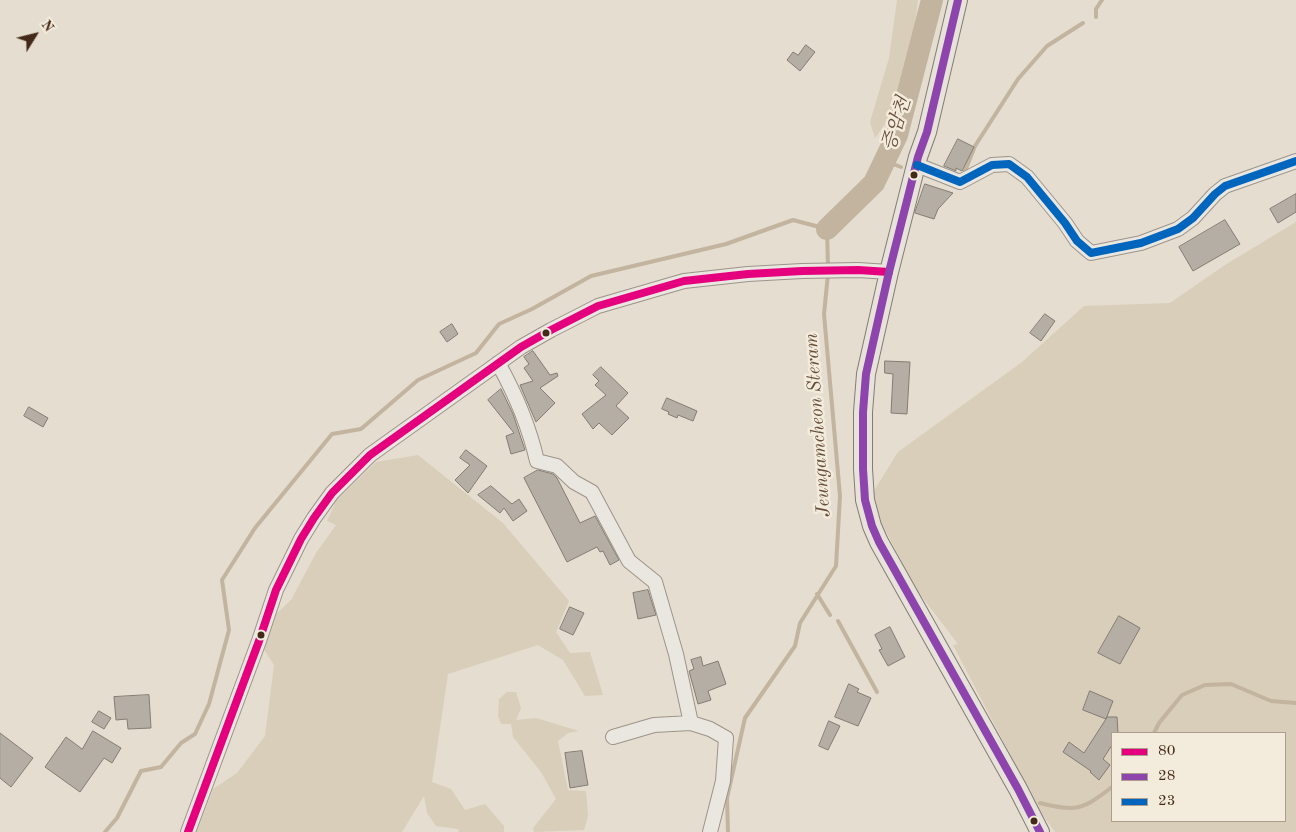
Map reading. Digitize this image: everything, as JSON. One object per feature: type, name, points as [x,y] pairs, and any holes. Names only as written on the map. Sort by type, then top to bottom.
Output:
[{"type":"main road","points":[[958,0],[927,132],[916,165],[889,272],[866,374],[863,412],[865,500],[872,526],[879,542],[1018,789],[1040,832]]},
{"type":"street","points":[[916,165],[960,182],[992,165],[1009,164],[1027,177],[1065,223],[1077,241],[1090,253],[1141,244],[1178,229],[1193,218],[1215,194],[1226,186],[1296,161]]},
{"type":"street","points":[[188,832],[276,590],[301,539],[314,518],[332,493],[370,455],[498,363],[551,330],[598,306],[684,280],[802,271],[858,270],[889,272]]},
{"type":"street","points":[[498,363],[513,390],[531,436],[537,461],[557,466],[574,482],[592,492],[629,561],[655,582],[676,654],[691,723]]},
{"type":"street","points":[[613,737],[654,725],[691,723],[710,729],[726,738],[723,781],[710,832]]},
{"type":"shaded area","points":[[897,0],[918,0],[911,56],[903,99],[875,138],[870,122],[889,58]]},
{"type":"shaded area","points":[[1296,222],[1296,832],[1055,832],[1039,810],[953,645],[958,644],[916,589],[881,522],[872,494],[898,452],[1022,362],[1084,306],[1170,303],[1225,265]]},
{"type":"shaded area","points":[[418,455],[503,523],[569,601],[556,632],[570,653],[590,652],[603,695],[585,696],[563,660],[538,645],[448,674],[432,782],[451,789],[465,810],[485,804],[504,826],[504,832],[459,832],[458,829],[436,826],[427,813],[424,796],[402,832],[197,832],[213,789],[237,773],[265,736],[274,665],[263,648],[276,614],[291,600],[316,553],[336,525],[327,521],[336,501],[376,462]]},
{"type":"shaded area","points":[[507,692],[516,692],[521,708],[516,720],[536,718],[579,731],[568,733],[558,741],[568,790],[586,791],[588,816],[584,830],[534,832],[533,828],[556,799],[541,772],[513,737],[511,724],[501,724],[498,716],[499,699]]},
{"type":"building","points":[[806,45],[815,52],[800,71],[787,60],[793,52],[798,55]]},
{"type":"building","points":[[958,139],[974,147],[962,171],[956,168],[956,171],[944,166]]},
{"type":"building","points":[[925,184],[953,193],[938,209],[934,219],[915,213]]},
{"type":"building","points":[[1296,194],[1296,212],[1278,223],[1270,209]]},
{"type":"building","points":[[1225,220],[1240,244],[1193,271],[1179,247]]},
{"type":"building","points":[[1045,314],[1055,321],[1041,341],[1030,333]]},
{"type":"building","points":[[452,324],[458,334],[447,342],[440,332]]},
{"type":"building","points":[[533,351],[550,375],[557,373],[558,376],[540,388],[555,403],[536,422],[520,385],[533,381],[524,368],[529,364],[524,357]]},
{"type":"building","points":[[885,361],[910,362],[907,414],[891,413],[893,374],[885,373]]},
{"type":"building","points":[[601,367],[628,393],[616,406],[629,418],[612,435],[599,423],[593,429],[582,414],[606,395],[595,385],[599,381],[593,375]]},
{"type":"building","points":[[501,389],[513,414],[525,450],[511,454],[506,436],[514,433],[488,400]]},
{"type":"building","points":[[667,398],[697,411],[693,421],[678,415],[677,418],[662,409]]},
{"type":"building","points":[[29,407],[48,418],[43,427],[24,416]]},
{"type":"building","points":[[466,450],[487,466],[468,493],[455,480],[470,465],[460,458]]},
{"type":"building","points":[[538,470],[553,474],[557,478],[580,523],[595,516],[619,560],[610,565],[603,551],[600,552],[597,547],[567,562],[524,478]]},
{"type":"building","points":[[491,486],[512,504],[519,499],[527,511],[513,521],[504,508],[500,513],[478,495]]},
{"type":"building","points":[[648,590],[656,615],[638,619],[633,593]]},
{"type":"building","points":[[570,607],[584,613],[573,635],[560,629]]},
{"type":"building","points":[[1119,616],[1140,628],[1120,664],[1098,653]]},
{"type":"building","points":[[890,627],[905,657],[888,666],[879,650],[882,649],[875,635]]},
{"type":"building","points":[[701,657],[703,666],[718,661],[726,684],[708,691],[711,700],[698,704],[689,671],[694,669],[691,660]]},
{"type":"building","points":[[849,684],[859,689],[857,692],[871,698],[858,726],[835,717]]},
{"type":"building","points":[[1090,691],[1113,701],[1106,719],[1083,710]]},
{"type":"building","points":[[149,695],[151,728],[128,729],[127,719],[116,720],[114,697]]},
{"type":"building","points":[[99,711],[111,718],[104,729],[92,722]]},
{"type":"building","points":[[1107,717],[1117,717],[1118,732],[1111,732],[1111,747],[1103,759],[1110,765],[1099,780],[1091,771],[1063,752],[1069,742],[1084,753]]},
{"type":"building","points":[[829,721],[840,726],[828,750],[819,746]]},
{"type":"building","points":[[93,731],[121,748],[112,763],[104,758],[80,792],[45,767],[66,737],[82,749]]},
{"type":"building","points":[[0,733],[33,758],[11,787],[0,778]]},
{"type":"building","points":[[582,751],[588,785],[570,788],[565,753]]},
{"type":"waterway","name":"증암천","points":[[827,229],[874,183],[897,135],[932,0]]},
{"type":"waterway","points":[[1096,17],[1096,9],[1102,0]]},
{"type":"waterway","points":[[965,171],[975,146],[1018,79],[1047,46],[1083,23]]},
{"type":"waterway","points":[[885,161],[901,167]]},
{"type":"waterway","points":[[105,832],[117,818],[141,771],[161,767],[181,743],[195,734],[209,704],[229,630],[222,580],[255,528],[332,434],[361,429],[418,380],[476,353],[499,324],[532,309],[591,276],[726,244],[793,220],[827,229],[828,267]]},
{"type":"waterway","name":"Jeungamcheon Steram","points":[[728,832],[727,798],[745,718],[795,646],[800,623],[836,566],[840,496],[824,314],[828,274]]},
{"type":"waterway","points":[[817,594],[830,615]]},
{"type":"waterway","points":[[838,621],[877,692]]},
{"type":"waterway","points":[[1154,732],[1159,723],[1182,695],[1205,685],[1231,684],[1271,701],[1296,703]]},
{"type":"waterway","points":[[1040,803],[1063,808],[1079,807],[1086,805],[1111,788]]},
{"type":"transit line","name":"28","points":[[958,0],[927,132],[918,157],[889,272],[866,374],[863,412],[865,500],[872,526],[879,542],[1018,789],[1040,832]]},
{"type":"transit line","name":"23","points":[[917,165],[960,182],[992,165],[1009,164],[1027,177],[1065,223],[1077,241],[1091,253],[1141,243],[1178,229],[1193,218],[1225,186],[1296,161]]},
{"type":"transit line","name":"80","points":[[188,832],[276,590],[301,539],[314,518],[332,493],[370,455],[521,347],[598,306],[684,281],[748,274],[802,271],[858,270],[889,272]]}]
